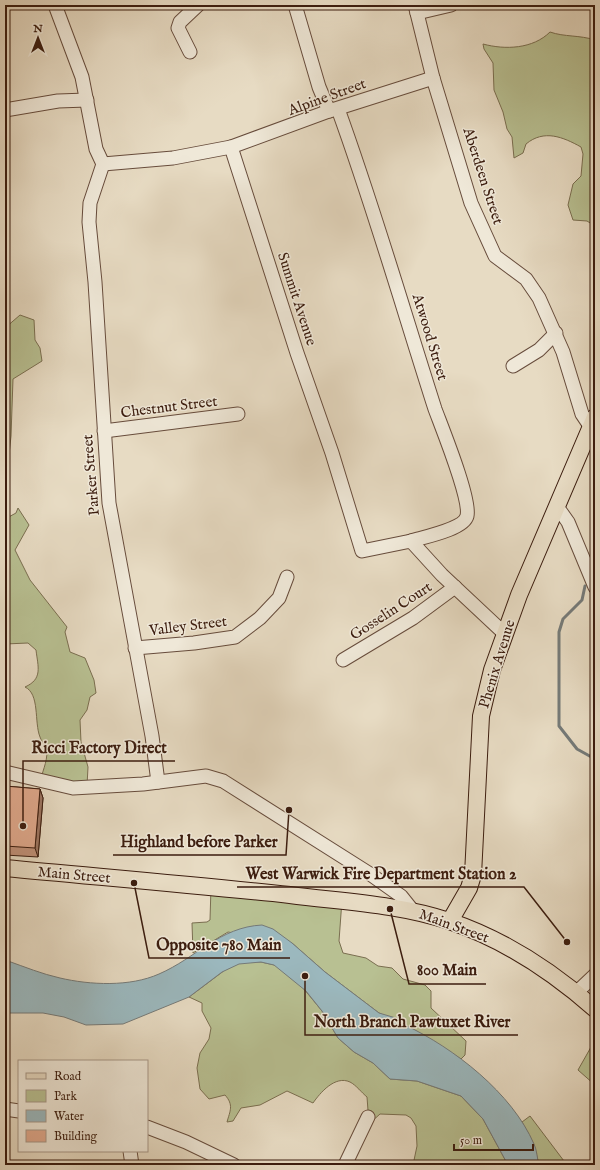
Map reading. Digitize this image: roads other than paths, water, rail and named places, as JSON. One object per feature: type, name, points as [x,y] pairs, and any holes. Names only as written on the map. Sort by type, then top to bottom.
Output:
[{"type":"main road","name":"Phenix Avenue","points":[[450,921],[469,888],[474,875],[482,716],[492,670],[520,595],[593,422]]},
{"type":"main road","name":"Main Street","points":[[5,868],[348,901],[413,910],[450,921],[506,946],[576,992],[595,1009]]},
{"type":"street","points":[[56,5],[82,77],[88,100],[96,149],[103,164],[173,158],[231,147]]},
{"type":"street","points":[[190,52],[178,28],[180,22],[198,5]]},
{"type":"street","name":"Atwood Street","points":[[295,5],[319,87],[334,110],[394,275],[435,409],[464,494],[467,509],[467,516],[464,522],[454,528],[411,541]]},
{"type":"street","points":[[416,9],[451,5]]},
{"type":"street","name":"Aberdeen Street","points":[[416,9],[434,78],[472,203],[488,242],[495,256],[526,279],[539,298],[556,333],[574,383],[582,414],[593,422]]},
{"type":"street","name":"Alpine Street","points":[[231,147],[334,110],[434,78]]},
{"type":"street","points":[[5,110],[58,101],[88,100]]},
{"type":"street","name":"Summit Avenue","points":[[231,147],[297,353],[332,453],[362,551],[411,541]]},
{"type":"street","name":"Parker Street","points":[[103,164],[90,204],[89,222],[95,282],[111,521],[152,736],[158,782]]},
{"type":"street","points":[[514,366],[538,350],[556,333]]},
{"type":"street","name":"Chestnut Street","points":[[104,431],[238,414]]},
{"type":"street","points":[[558,508],[568,522],[595,586]]},
{"type":"street","points":[[411,541],[456,587],[506,634]]},
{"type":"street","name":"Valley Street","points":[[135,648],[194,643],[235,637],[260,618],[279,598],[287,577]]},
{"type":"street","name":"Gosselin Court","points":[[344,660],[413,618],[456,587]]},
{"type":"street","points":[[5,772],[73,788],[103,787],[206,776],[223,781],[370,874],[401,896],[413,910]]},
{"type":"street","points":[[576,992],[595,975]]},
{"type":"street","points":[[5,1110],[18,1111]]},
{"type":"street","points":[[345,1165],[368,1117]]},
{"type":"street","points":[[148,1127],[186,1142],[234,1165]]},
{"type":"street","points":[[130,1152],[132,1165]]},
{"type":"water","points":[[262,925],[273,929],[292,943],[325,972],[379,1013],[406,1021],[405,1025],[443,1046],[480,1074],[511,1107],[524,1125],[535,1146],[539,1165],[508,1165],[483,1119],[461,1096],[417,1081],[390,1079],[373,1063],[354,1052],[338,1038],[322,1011],[306,991],[274,965],[261,962],[239,964],[222,972],[189,997],[123,1024],[86,1025],[64,1017],[43,1013],[5,1013],[5,957],[8,961],[60,978],[84,982],[110,984],[123,983],[148,978],[159,974],[233,931]]},
{"type":"waterway","points":[[585,586],[582,600],[563,619],[559,632],[559,726],[577,749],[595,759]]},
{"type":"place","name":"Highland before Parker","points":[[289,810]]},
{"type":"place","name":"Ricci Factory Direct","points":[[23,826]]},
{"type":"place","name":"Opposite 780 Main","points":[[134,883]]},
{"type":"place","name":"800 Main","points":[[390,909]]},
{"type":"place","name":"West Warwick Fire Department Station 2","points":[[567,942]]},
{"type":"place","name":"North Branch Pawtuxet River","points":[[305,976]]}]
